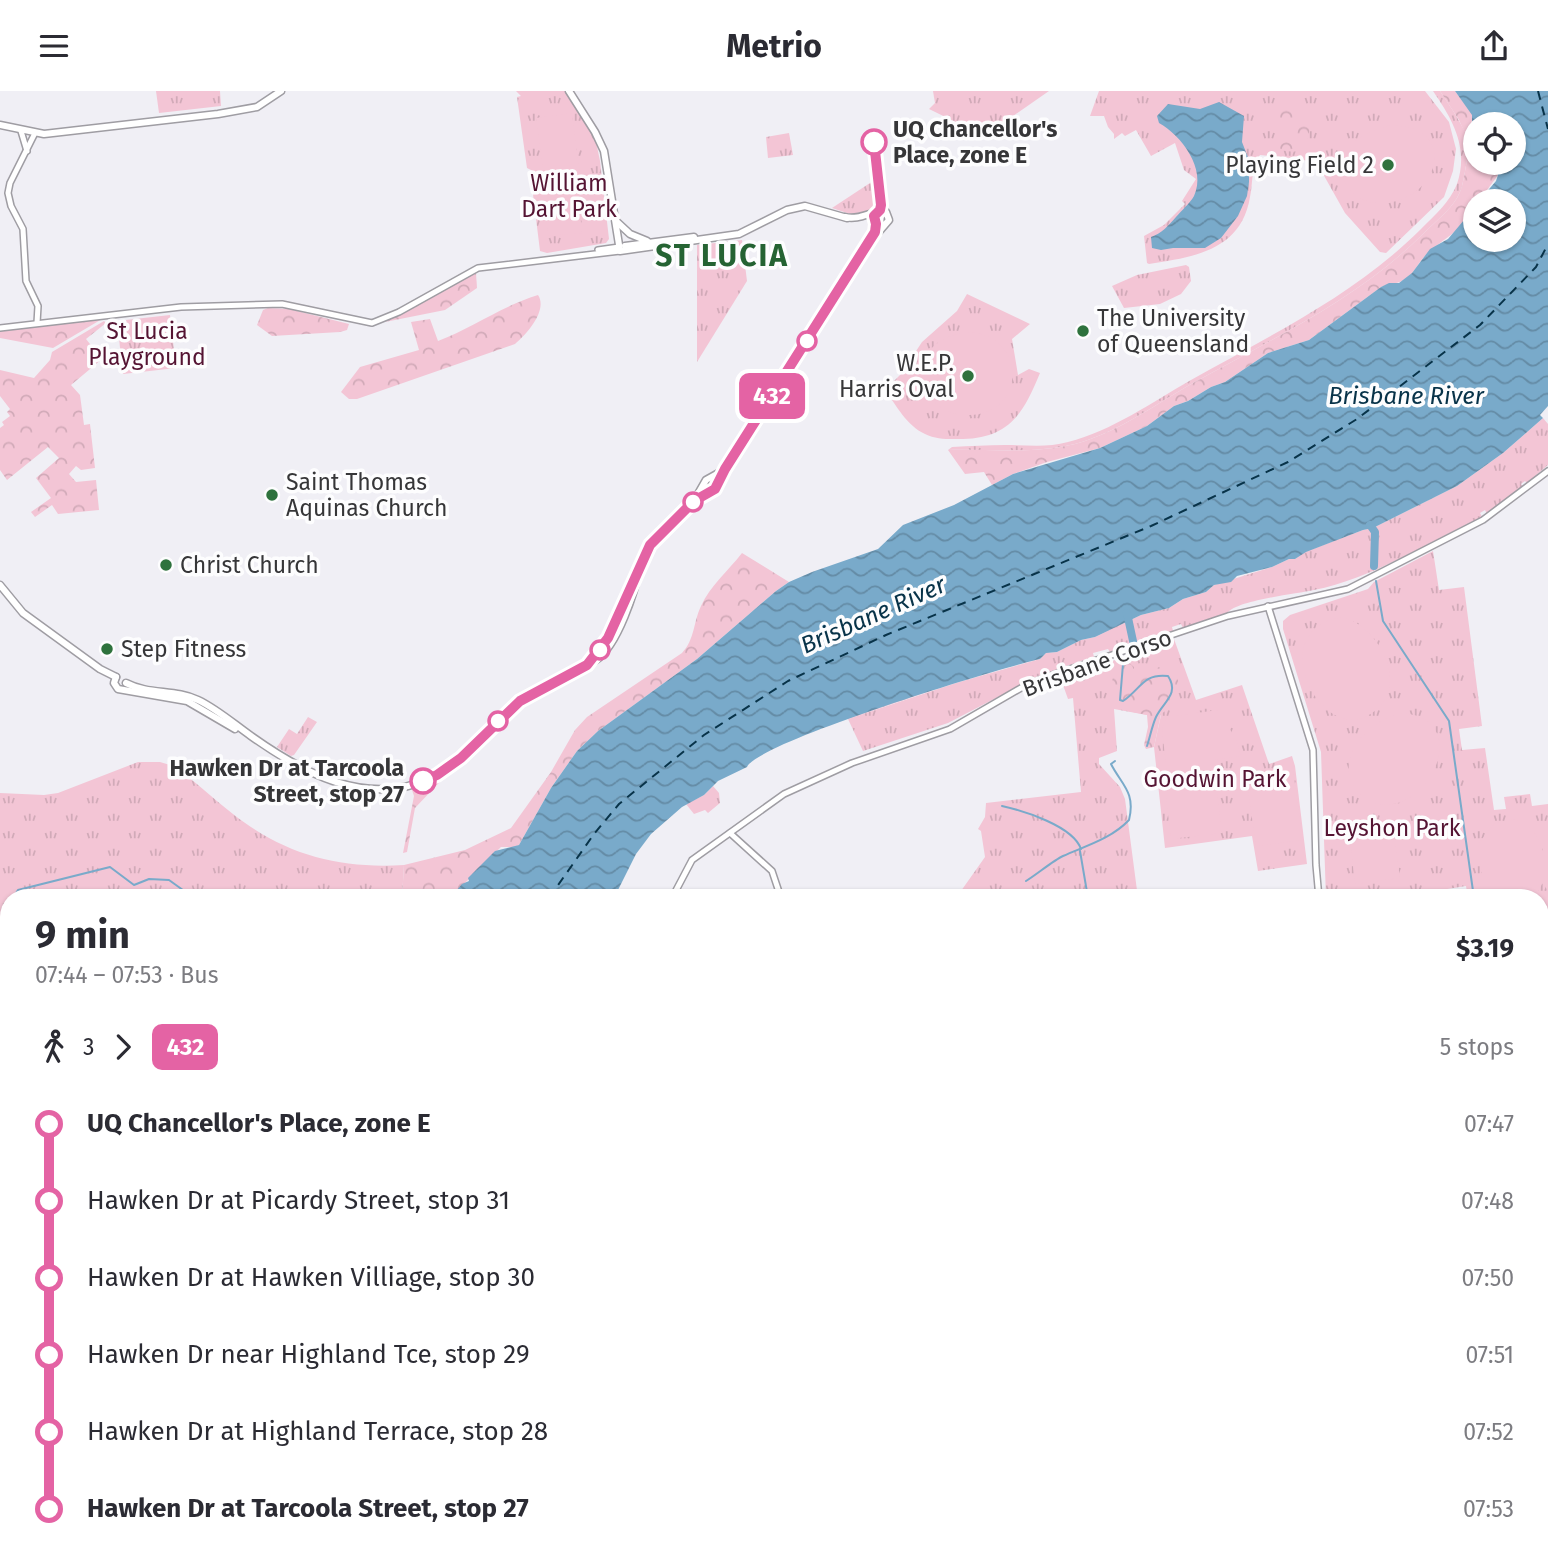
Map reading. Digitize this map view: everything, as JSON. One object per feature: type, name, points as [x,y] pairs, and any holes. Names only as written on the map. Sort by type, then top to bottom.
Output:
[{"type":"main road","points":[[0,125],[21,131],[58,133],[247,110],[261,106],[281,91]]},
{"type":"main road","points":[[569,91],[604,151],[619,249]]},
{"type":"main road","points":[[619,249],[720,236],[751,229],[787,210],[799,207],[810,207],[847,218],[877,221],[870,241],[725,469],[714,481],[715,489],[706,488]]},
{"type":"main road","points":[[614,219],[630,234],[651,243]]},
{"type":"main road","points":[[619,249],[720,236]]},
{"type":"main road","points":[[0,585],[20,611],[115,680],[116,688],[125,685],[193,698],[306,771],[330,782],[372,789],[405,786],[445,770],[466,754],[515,705],[587,665],[608,638],[654,540],[706,488],[705,479],[714,481]]},
{"type":"main road","points":[[115,680],[123,677],[125,685]]},
{"type":"street","points":[[21,131],[27,151]]},
{"type":"street","points":[[36,133],[9,186],[8,197],[23,229],[26,284],[38,306],[37,323]]},
{"type":"street","points":[[0,328],[181,307],[282,304],[372,323],[399,312],[478,268],[619,249]]},
{"type":"street","name":"Brisbane Corso","points":[[677,889],[692,860],[784,794],[852,763],[950,729],[1029,685],[1228,616],[1348,589],[1483,520],[1548,471]]},
{"type":"street","points":[[1268,606],[1313,750],[1318,889]]},
{"type":"street","points":[[730,833],[772,871],[778,889]]},
{"type":"green space","points":[[156,91],[220,91],[221,106],[159,113]]},
{"type":"green space","name":"William Dart Park","points":[[516,91],[566,91],[595,137],[609,239],[606,243],[547,253],[540,251],[531,178],[533,171],[527,168],[517,97],[521,96]]},
{"type":"green space","points":[[933,91],[1049,91],[990,132],[980,134],[929,109],[935,103]]},
{"type":"green space","points":[[1099,91],[1425,91],[1449,122],[1456,149],[1453,171],[1444,197],[1386,253],[1380,252],[1345,213],[1318,165],[1301,159],[1260,155],[1254,169],[1245,215],[1237,229],[1226,240],[1198,254],[1149,264],[1144,236],[1164,225],[1185,204],[1182,201],[1196,179],[1184,170],[1175,143],[1151,156],[1136,130],[1125,136],[1122,133],[1114,139],[1104,116],[1090,116]]},
{"type":"green space","points":[[1433,91],[1440,91],[1463,129],[1464,175],[1457,198],[1446,212],[1398,257],[1343,298],[1121,425],[1091,439],[1044,449],[948,450],[952,447],[972,446],[1052,445],[1100,431],[1282,330],[1340,294],[1395,253],[1450,197],[1457,184],[1461,158],[1457,135]]},
{"type":"green space","points":[[1440,91],[1455,91],[1471,112],[1463,112],[1463,129]]},
{"type":"green space","points":[[1294,100],[1308,117],[1309,135],[1305,151],[1284,151],[1275,140],[1276,125],[1273,120],[1285,102]]},
{"type":"green space","points":[[572,113],[580,174],[544,178],[536,118]]},
{"type":"green space","name":"Playing Field 2","points":[[1387,126],[1411,128],[1426,137],[1434,149],[1434,164],[1428,178],[1417,191],[1400,200],[1368,202],[1359,198],[1346,184],[1342,166],[1350,147],[1358,139]]},
{"type":"green space","points":[[789,133],[793,155],[768,158],[766,137]]},
{"type":"green space","points":[[1464,175],[1498,175],[1488,189],[1463,189],[1463,225],[1430,251],[1406,278],[1381,287],[1309,340],[1268,353],[1225,382],[1174,406],[1147,426],[1100,448],[1047,462],[992,485],[984,472],[965,474],[948,450],[1044,449],[1075,444],[1106,433],[1343,298],[1398,257],[1437,221],[1457,198]]},
{"type":"green space","points":[[577,180],[582,233],[548,236],[542,183]]},
{"type":"green space","points":[[873,181],[876,204],[871,211],[850,214],[832,208]]},
{"type":"green space","points":[[742,240],[747,281],[697,362],[697,245]]},
{"type":"green space","points":[[1186,265],[1189,267],[1191,281],[1181,294],[1160,304],[1124,308],[1112,286],[1137,275]]},
{"type":"green space","points":[[476,273],[477,288],[445,310],[385,322]]},
{"type":"green space","points":[[967,294],[1030,324],[1012,339],[1018,375],[1029,369],[1040,373],[1021,411],[1004,428],[979,437],[944,439],[925,434],[913,426],[885,390],[901,374],[922,342],[957,311]]},
{"type":"green space","points":[[538,295],[538,314],[530,328],[515,344],[357,399],[349,399],[341,392],[360,367],[419,350],[411,322],[430,319],[438,341]]},
{"type":"green space","points":[[289,309],[349,324],[347,330],[340,332],[272,336],[257,325],[263,310]]},
{"type":"green space","name":"St Lucia Playground","points":[[170,315],[176,368],[123,374],[117,321]]},
{"type":"green space","points":[[102,319],[53,348],[0,338],[0,330]]},
{"type":"green space","points":[[104,321],[106,323],[86,339],[102,359],[71,385],[80,395],[84,425],[90,424],[95,468],[81,470],[76,466],[69,474],[76,482],[96,480],[99,510],[58,514],[52,505],[35,517],[31,512],[51,498],[36,478],[59,458],[48,447],[7,480],[0,470],[0,428],[4,425],[2,422],[10,416],[7,412],[10,409],[0,396],[0,370],[34,378],[50,360],[52,352]]},
{"type":"green space","name":"W.E.P. Harris Oval","points":[[965,332],[985,335],[1000,344],[1009,357],[1012,372],[1010,388],[1003,401],[989,411],[960,415],[945,410],[934,401],[924,372],[926,356],[931,348],[940,341]]},
{"type":"green space","points":[[1543,418],[1548,424],[1548,465],[1487,514],[1485,510],[1480,513],[1482,517],[1378,569],[1335,585],[1243,604],[1227,613],[1183,628],[1181,624],[1172,627],[1173,631],[1110,652],[1108,649],[1093,653],[1094,657],[1036,677],[948,723],[863,751],[848,719],[956,683],[1040,659],[1046,653],[1057,652],[1081,640],[1095,637],[1141,615],[1169,608],[1183,599],[1206,592],[1214,585],[1295,559],[1305,552],[1373,528],[1457,486],[1503,453]]},
{"type":"green space","name":"Leyshon Park","points":[[1433,551],[1439,590],[1464,587],[1482,726],[1459,729],[1462,750],[1485,748],[1494,810],[1506,809],[1504,797],[1530,794],[1532,806],[1548,804],[1548,889],[1466,889],[1466,886],[1447,889],[1326,889],[1321,752],[1283,629],[1283,621],[1290,615],[1368,589],[1374,582]]},
{"type":"green space","points":[[742,553],[789,582],[697,659],[598,731],[577,751],[551,788],[519,845],[501,847],[459,889],[403,889],[404,865],[465,850],[511,828],[551,772],[575,730],[587,717],[682,653],[692,636],[698,612],[714,585]]},
{"type":"green space","points":[[1343,617],[1356,623],[1378,643],[1389,671],[1390,685],[1385,698],[1376,710],[1356,719],[1337,716],[1321,703],[1308,685],[1303,663],[1305,643],[1318,626]]},
{"type":"green space","points":[[1113,625],[1119,627],[1080,639],[1040,658],[956,682],[848,719],[848,713],[987,672],[1014,660],[1025,660],[1039,651]]},
{"type":"green space","name":"Goodwin Park","points":[[1174,639],[1196,700],[1242,685],[1269,764],[1292,756],[1307,864],[1258,871],[1252,836],[1165,848],[1154,747],[1161,715],[1114,709],[1117,751],[1099,758],[1099,764],[1120,787],[1125,799],[1137,889],[962,889],[985,857],[981,831],[978,829],[985,817],[986,803],[1081,792],[1073,698],[1068,699],[1063,685],[1041,693],[1042,686]]},
{"type":"green space","points":[[1128,662],[1134,667],[1133,684],[1142,674],[1153,668],[1165,668],[1177,675],[1176,697],[1170,707],[1161,714],[1154,747],[1146,749],[1144,745],[1148,727],[1147,715],[1108,707],[1106,700],[1116,668]]},
{"type":"green space","points":[[1218,710],[1236,739],[1241,756],[1213,760],[1214,769],[1167,775],[1162,729],[1167,717]]},
{"type":"green space","points":[[1401,713],[1424,719],[1436,731],[1440,748],[1436,766],[1426,783],[1412,796],[1394,804],[1374,803],[1362,797],[1354,787],[1349,774],[1349,762],[1359,740],[1368,731],[1378,723]]},
{"type":"green space","points":[[308,717],[317,722],[294,755],[291,756],[277,747],[289,729],[297,734]]},
{"type":"green space","points":[[138,762],[160,762],[187,776],[253,828],[293,849],[335,861],[380,866],[404,865],[403,889],[0,889],[0,793],[58,793]]},
{"type":"green space","points":[[453,768],[415,808],[407,852],[403,853],[414,796],[412,790],[438,779]]},
{"type":"green space","points":[[1293,770],[1303,840],[1256,846],[1246,776]]},
{"type":"green space","name":"Goodwin Park","points":[[1215,774],[1222,833],[1171,839],[1164,780]]},
{"type":"green space","points":[[713,786],[719,793],[720,803],[708,813],[705,810],[694,814],[686,804],[704,795]]},
{"type":"green space","points":[[1392,818],[1400,878],[1355,884],[1348,823]]},
{"type":"green space","points":[[1513,819],[1533,831],[1543,851],[1548,843],[1548,889],[1543,882],[1540,889],[1484,889],[1478,844],[1494,824]]},
{"type":"water","name":"Brisbane River","points":[[1455,91],[1548,91],[1548,406],[1540,415],[1543,418],[1503,453],[1457,486],[1373,528],[1306,552],[1295,559],[1237,576],[1231,582],[1214,585],[1206,592],[1183,599],[1169,608],[1141,615],[1095,637],[1081,640],[1057,652],[1046,653],[1040,659],[881,707],[791,741],[718,781],[704,795],[682,807],[651,834],[636,854],[618,889],[458,889],[469,881],[468,878],[495,851],[519,845],[551,788],[577,751],[598,731],[697,659],[789,582],[878,549],[903,525],[954,505],[1013,474],[1100,448],[1147,426],[1174,406],[1225,382],[1268,353],[1309,340],[1381,287],[1389,283],[1399,283],[1412,273],[1430,249],[1448,239],[1463,221],[1463,252],[1526,252],[1526,189],[1489,189],[1498,175],[1526,175],[1526,112],[1470,112]]},
{"type":"water","points":[[1219,102],[1244,116],[1242,142],[1249,160],[1249,182],[1247,196],[1238,216],[1221,238],[1205,248],[1152,248],[1151,237],[1165,229],[1188,204],[1197,186],[1197,175],[1190,154],[1176,136],[1159,123],[1157,116],[1168,104],[1200,109]]},
{"type":"waterway","points":[[1370,525],[1375,532],[1374,566]]},
{"type":"waterway","points":[[1376,581],[1383,621],[1449,721],[1473,889]]},
{"type":"waterway","points":[[1127,613],[1133,641]]},
{"type":"waterway","points":[[1123,664],[1120,700],[1123,701],[1153,677],[1168,676],[1171,682],[1171,693],[1156,717],[1147,746]]},
{"type":"waterway","points":[[1026,881],[1059,858],[1106,837],[1129,820],[1131,802],[1111,764],[1115,761]]},
{"type":"waterway","points":[[1002,806],[1035,816],[1058,827],[1068,833],[1081,849]]},
{"type":"waterway","points":[[1080,851],[1086,889]]},
{"type":"waterway","points":[[22,889],[110,867],[134,885],[149,879],[169,880],[182,889]]},
{"type":"ferry route","points":[[1538,91],[1548,129]]},
{"type":"ferry route","points":[[555,889],[619,804],[704,735],[788,681],[886,635],[1151,526],[1288,462],[1357,419],[1480,325],[1536,267],[1548,244]]},
{"type":"bus line","name":"432","points":[[423,781],[437,775],[461,758],[520,701],[587,665],[608,638],[650,545],[694,501],[716,488],[725,469],[875,232],[874,216],[881,205],[874,142]]},
{"type":"place","name":"UQ Chancellor's Place, zone E","points":[[874,142]]},
{"type":"place","name":"Playing Field 2","points":[[1388,165]]},
{"type":"place","name":"The University of Queensland","points":[[1083,331]]},
{"type":"place","name":"W.E.P. Harris Oval","points":[[968,376]]},
{"type":"place","name":"Saint Thomas Aquinas Church","points":[[272,495]]},
{"type":"place","name":"Christ Church","points":[[166,565]]},
{"type":"place","name":"Step Fitness","points":[[107,649]]},
{"type":"place","name":"Hawken Dr at Tarcoola Street, stop 27","points":[[423,781]]},
{"type":"district","name":"ST LUCIA","points":[[722,256]]}]
